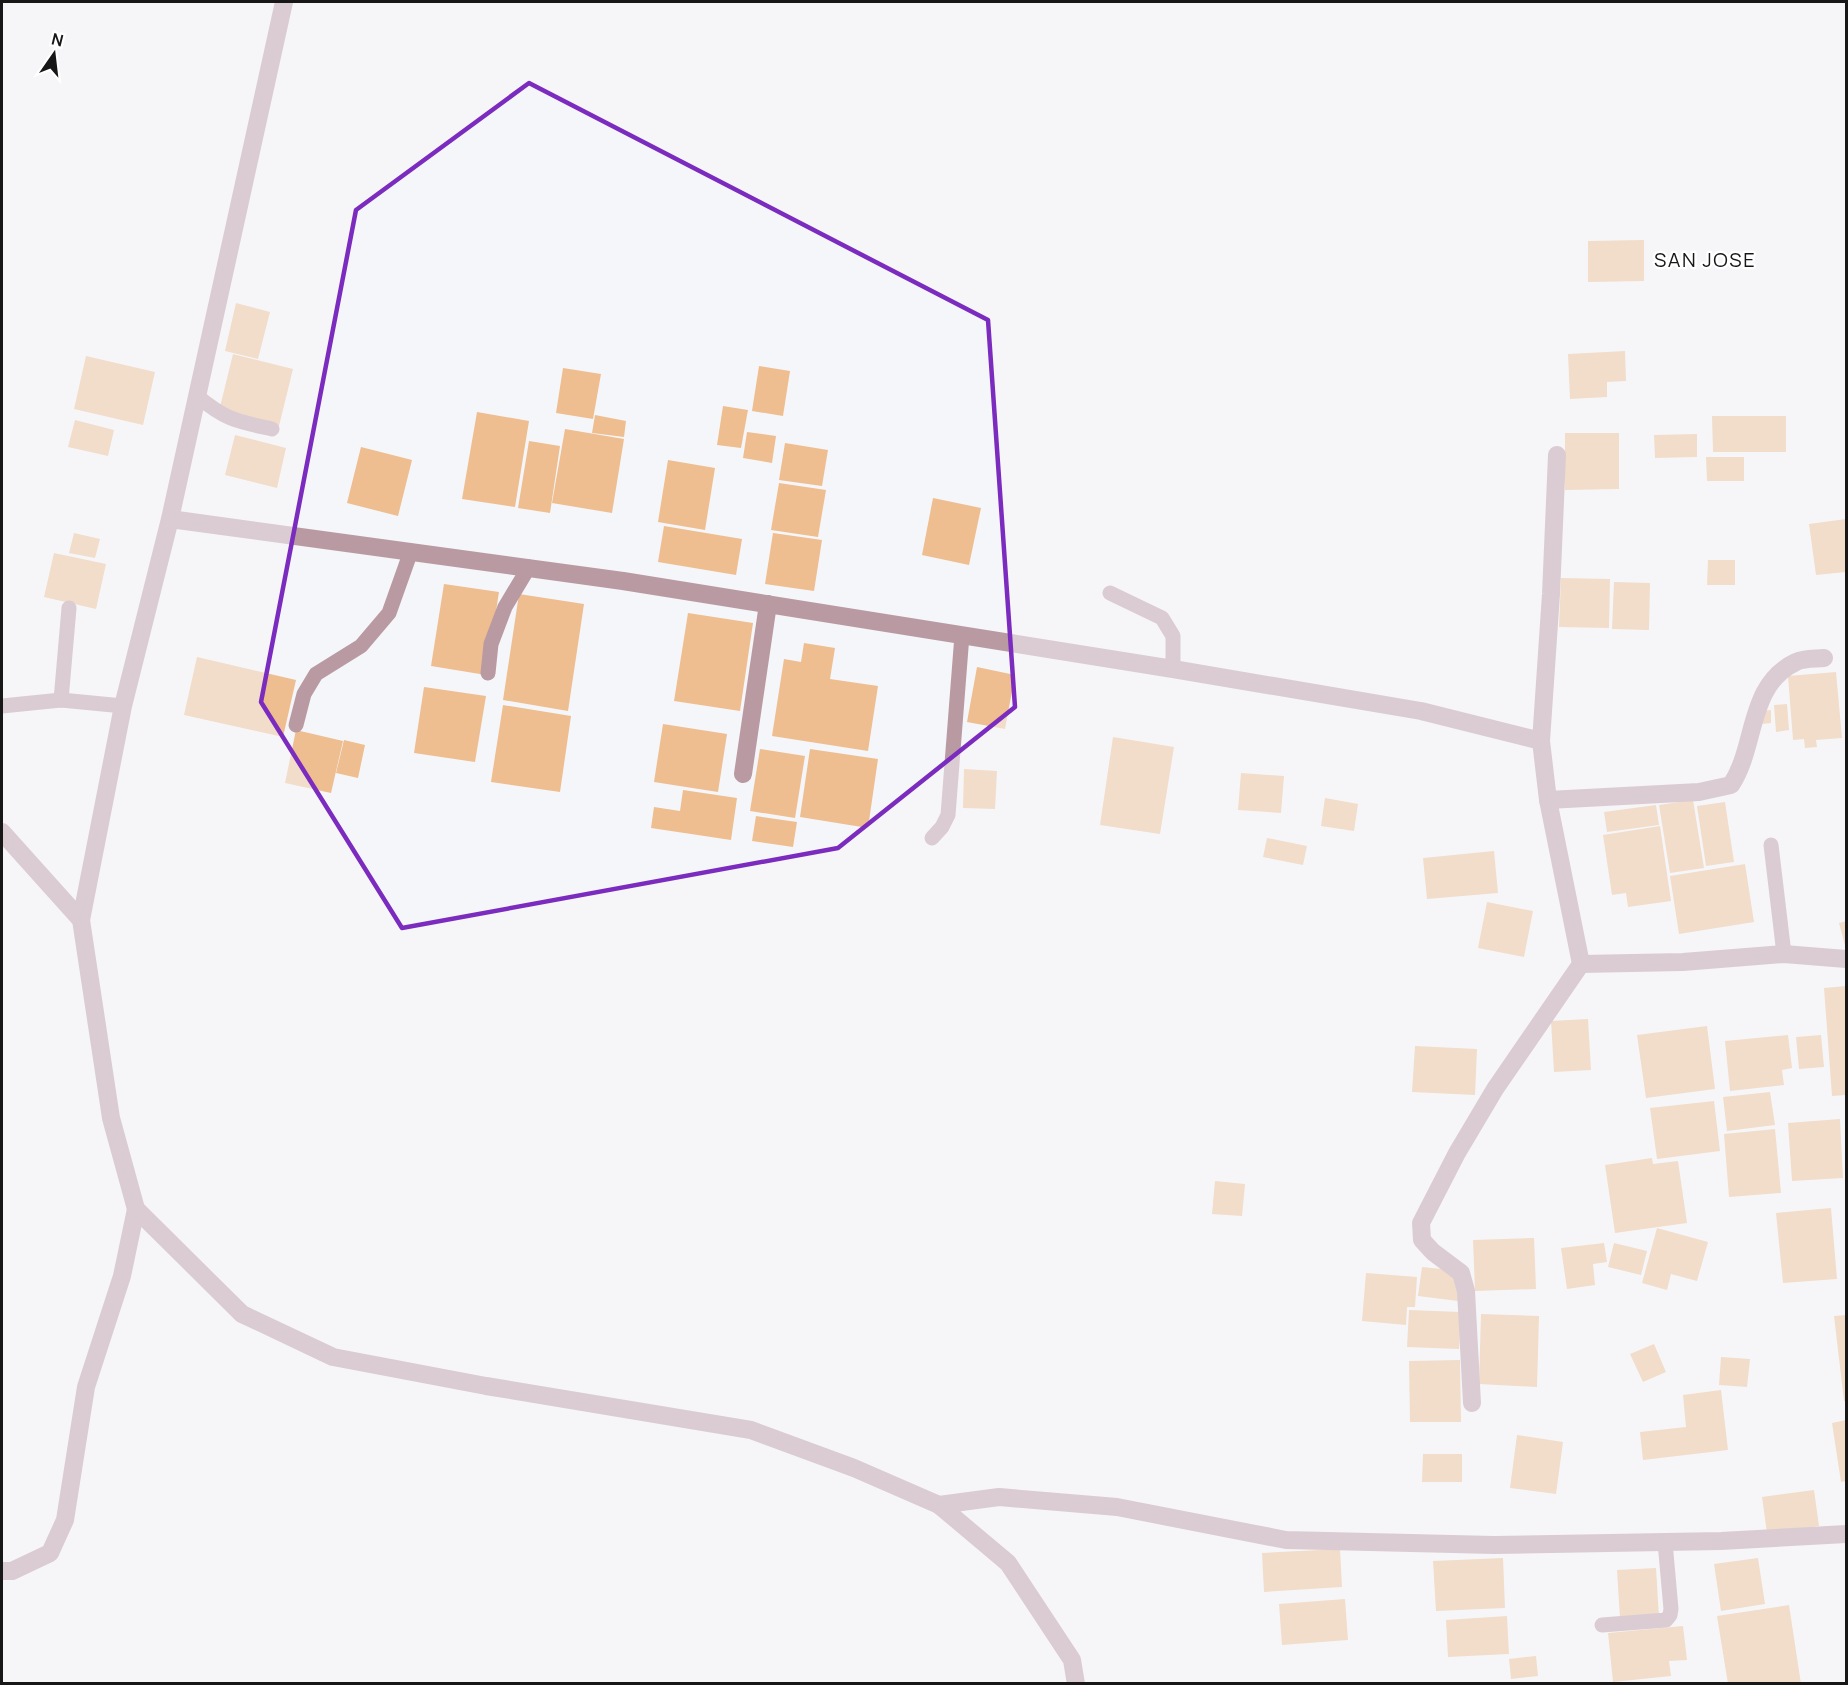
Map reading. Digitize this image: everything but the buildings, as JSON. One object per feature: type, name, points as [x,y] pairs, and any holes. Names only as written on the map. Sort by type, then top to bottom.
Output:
[{"type":"street","points":[[2,1571],[12,1571],[50,1553],[66,1520],[86,1387],[122,1276],[136,1209],[111,1118],[81,920],[123,706],[170,519],[284,2]]},
{"type":"street","points":[[1472,1403],[1467,1291],[1461,1273],[1433,1252],[1422,1240],[1421,1223],[1457,1153],[1495,1089],[1581,964],[1548,800],[1541,741],[1557,455]]},
{"type":"street","points":[[170,519],[529,567],[1173,669],[1421,711],[1541,741]]},
{"type":"street","points":[[743,774],[768,604]]},
{"type":"street","points":[[1548,800],[1699,792],[1731,785],[1740,772],[1756,711],[1774,677],[1798,661],[1824,658]]},
{"type":"street","points":[[2,832],[81,920]]},
{"type":"street","points":[[1581,964],[1683,963],[1784,954],[1846,959]]},
{"type":"street","points":[[136,1209],[242,1314],[333,1357],[486,1386],[751,1430],[854,1468],[939,1505],[1008,1563],[1072,1660],[1077,1683]]},
{"type":"street","points":[[939,1505],[999,1497],[1117,1507],[1286,1540],[1494,1545],[1665,1542],[1846,1534]]},
{"type":"lane","points":[[197,396],[217,412],[234,420],[272,429]]},
{"type":"lane","points":[[296,725],[304,694],[316,674],[361,646],[389,613],[411,552]]},
{"type":"lane","points":[[488,673],[491,644],[501,616],[529,567]]},
{"type":"lane","points":[[1110,593],[1162,618],[1173,636],[1173,669]]},
{"type":"lane","points":[[60,700],[69,608]]},
{"type":"lane","points":[[932,838],[942,827],[948,815],[962,635]]},
{"type":"lane","points":[[2,706],[60,700],[123,706]]},
{"type":"lane","points":[[1771,845],[1784,954]]},
{"type":"lane","points":[[1602,1625],[1665,1620],[1670,1615],[1665,1542]]},
{"type":"highlighted area","points":[[529,83],[988,320],[1015,707],[838,848],[402,928],[261,702],[356,210]]},
{"type":"district","name":"SAN JOSE","points":[[1705,260]]}]
